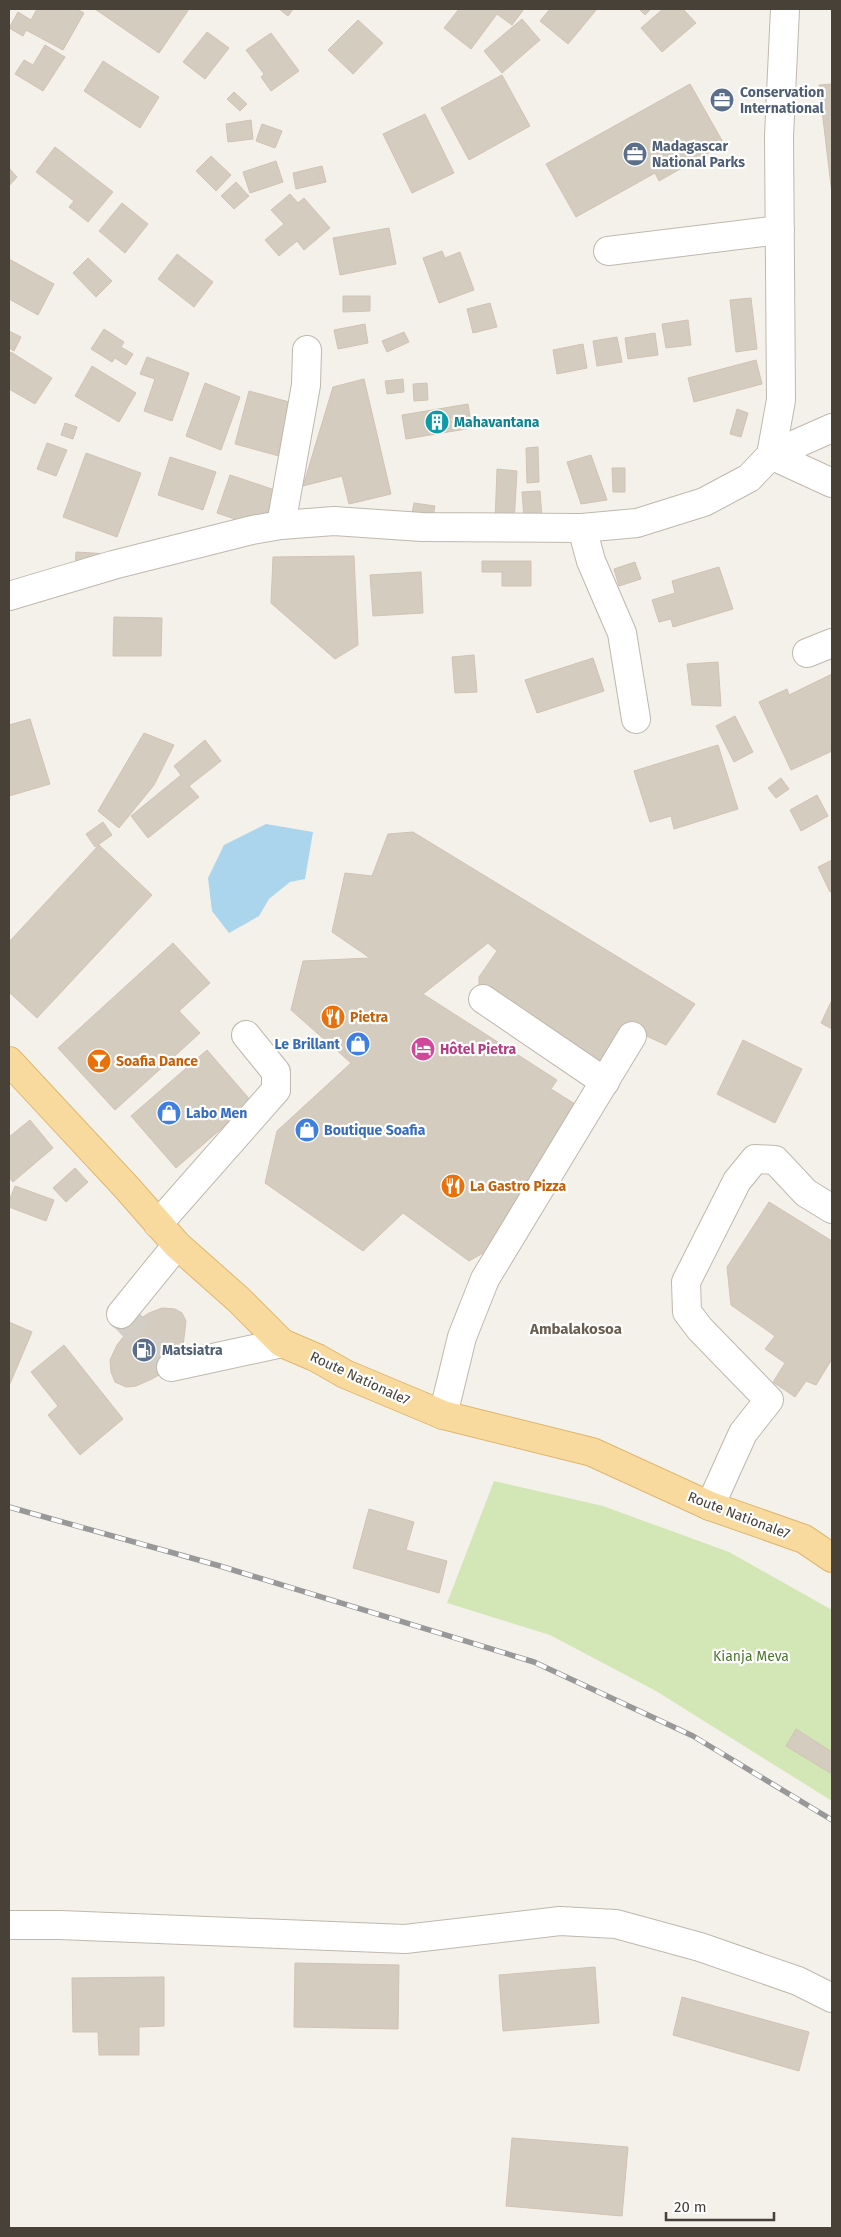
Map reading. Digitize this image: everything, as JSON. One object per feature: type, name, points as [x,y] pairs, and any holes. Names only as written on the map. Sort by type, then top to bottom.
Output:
[{"type":"main road","name":"Route Nationale7","points":[[9,1061],[128,1189],[177,1245],[238,1299],[282,1343],[318,1358],[345,1374],[444,1414],[592,1452],[710,1506],[804,1539],[832,1558]]},
{"type":"street","points":[[771,455],[781,400],[779,136],[785,9]]},
{"type":"street","points":[[608,251],[780,230]]},
{"type":"street","points":[[281,525],[306,384],[307,350]]},
{"type":"street","points":[[13,595],[113,564],[252,530],[281,525],[334,521],[422,527],[582,528],[637,523],[704,502],[748,478],[771,455],[832,428]]},
{"type":"street","points":[[771,455],[832,482]]},
{"type":"street","points":[[582,528],[591,561],[622,633],[636,719]]},
{"type":"street","points":[[807,653],[832,642]]},
{"type":"street","points":[[484,999],[605,1082]]},
{"type":"street","points":[[158,1224],[276,1090],[276,1072],[246,1036]]},
{"type":"street","points":[[444,1414],[462,1337],[485,1279],[632,1036]]},
{"type":"street","points":[[710,1506],[743,1433],[769,1400],[700,1330],[687,1312],[686,1282],[737,1181],[755,1159],[775,1160],[806,1193],[832,1208]]},
{"type":"street","points":[[120,1314],[177,1245]]},
{"type":"street","points":[[171,1367],[282,1343]]},
{"type":"street","points":[[9,1925],[406,1939],[560,1921],[616,1924],[700,1947],[798,1981],[832,1998]]},
{"type":"green space","name":"Kianja Meva","points":[[494,1481],[603,1506],[729,1552],[832,1610],[832,1801],[656,1691],[550,1635],[447,1603]]},
{"type":"water","points":[[266,824],[313,832],[305,879],[290,882],[269,899],[259,916],[229,933],[212,911],[208,878],[224,845]]},
{"type":"building","points":[[37,9],[77,9],[84,13],[63,50],[26,30],[23,36],[9,28],[18,12],[31,20]]},
{"type":"building","points":[[95,9],[189,9],[159,53]]},
{"type":"building","points":[[279,9],[293,9],[288,16]]},
{"type":"building","points":[[459,9],[524,9],[512,25],[497,14],[471,49],[444,28]]},
{"type":"building","points":[[550,9],[597,9],[568,44],[540,21]]},
{"type":"building","points":[[639,9],[651,9],[645,15]]},
{"type":"building","points":[[663,9],[683,9],[696,23],[662,52],[641,28]]},
{"type":"building","points":[[522,19],[540,40],[502,73],[484,51]]},
{"type":"building","points":[[358,20],[383,43],[353,74],[328,50]]},
{"type":"building","points":[[207,32],[229,48],[205,79],[183,62]]},
{"type":"building","points":[[271,33],[299,71],[271,91],[261,77],[264,74],[246,50]]},
{"type":"building","points":[[45,45],[65,57],[43,91],[15,74],[24,60],[33,65]]},
{"type":"building","points":[[103,61],[159,97],[140,128],[84,91]]},
{"type":"building","points":[[502,75],[530,126],[469,160],[441,108]]},
{"type":"building","name":"Madagascar National Parks","points":[[690,84],[724,144],[659,181],[655,173],[576,217],[546,164]]},
{"type":"building","points":[[832,84],[832,194],[819,85]]},
{"type":"building","points":[[234,92],[247,104],[240,111],[227,99]]},
{"type":"building","points":[[425,114],[454,173],[412,193],[383,134]]},
{"type":"building","points":[[251,120],[253,139],[228,142],[226,124]]},
{"type":"building","points":[[262,124],[282,131],[275,148],[256,141]]},
{"type":"building","points":[[55,147],[113,192],[88,222],[69,207],[74,201],[36,172]]},
{"type":"building","points":[[211,156],[231,175],[216,191],[196,171]]},
{"type":"building","points":[[276,161],[283,182],[250,193],[243,172]]},
{"type":"building","points":[[322,166],[326,182],[296,189],[293,173]]},
{"type":"building","points":[[9,168],[17,177],[9,186]]},
{"type":"building","points":[[236,182],[249,196],[234,209],[221,196]]},
{"type":"building","points":[[290,194],[298,203],[304,198],[330,228],[304,250],[297,241],[279,256],[265,240],[284,224],[271,210]]},
{"type":"building","points":[[122,203],[148,224],[125,253],[99,231]]},
{"type":"building","points":[[389,228],[396,264],[340,275],[333,238]]},
{"type":"building","points":[[442,251],[445,258],[460,252],[474,290],[439,303],[423,258]]},
{"type":"building","points":[[177,254],[213,282],[194,307],[158,279]]},
{"type":"building","points":[[88,258],[112,281],[96,297],[73,273]]},
{"type":"building","points":[[9,259],[54,284],[38,315],[9,299]]},
{"type":"building","points":[[343,296],[370,296],[370,311],[343,312]]},
{"type":"building","points":[[751,298],[757,349],[736,352],[730,300]]},
{"type":"building","points":[[490,303],[497,327],[473,333],[467,309]]},
{"type":"building","points":[[688,320],[691,345],[666,348],[662,324]]},
{"type":"building","points":[[365,324],[368,343],[338,349],[334,330]]},
{"type":"building","points":[[104,329],[124,342],[121,347],[133,354],[126,365],[115,358],[112,362],[91,349]]},
{"type":"building","points":[[9,331],[21,337],[14,351],[9,348]]},
{"type":"building","points":[[404,332],[409,342],[387,352],[382,341]]},
{"type":"building","points":[[655,333],[658,355],[628,359],[625,338]]},
{"type":"building","points":[[617,337],[622,362],[597,366],[593,341]]},
{"type":"building","points":[[583,344],[587,368],[557,374],[553,350]]},
{"type":"building","points":[[11,352],[52,378],[35,404],[9,389],[9,356]]},
{"type":"building","points":[[147,357],[189,373],[172,421],[144,411],[155,379],[140,374]]},
{"type":"building","points":[[756,360],[762,384],[694,402],[688,378]]},
{"type":"building","points":[[92,366],[136,393],[119,422],[75,396]]},
{"type":"building","points":[[364,379],[391,494],[349,504],[342,476],[303,486],[333,387]]},
{"type":"building","points":[[403,379],[404,392],[387,394],[385,381]]},
{"type":"building","points":[[205,383],[240,397],[221,450],[186,436]]},
{"type":"building","points":[[427,383],[428,400],[414,401],[413,384]]},
{"type":"building","points":[[249,391],[293,403],[279,456],[235,444]]},
{"type":"building","name":"Mahavantana","points":[[468,404],[472,428],[406,439],[402,415]]},
{"type":"building","points":[[737,409],[748,413],[741,437],[730,434]]},
{"type":"building","points":[[65,423],[77,427],[73,439],[61,435]]},
{"type":"building","points":[[47,443],[67,450],[56,476],[37,469]]},
{"type":"building","points":[[538,447],[539,482],[527,483],[526,448]]},
{"type":"building","points":[[86,453],[141,473],[117,537],[63,517]]},
{"type":"building","points":[[591,455],[607,500],[581,504],[567,462]]},
{"type":"building","points":[[170,457],[216,472],[203,510],[158,495]]},
{"type":"building","points":[[612,468],[625,468],[625,492],[613,492]]},
{"type":"building","points":[[497,469],[517,471],[514,523],[495,522]]},
{"type":"building","points":[[230,475],[281,492],[268,530],[217,513]]},
{"type":"building","points":[[540,491],[542,518],[524,519],[522,492]]},
{"type":"building","points":[[414,503],[435,506],[433,516],[412,513]]},
{"type":"building","points":[[76,552],[109,554],[75,571]]},
{"type":"building","points":[[354,556],[358,645],[335,659],[271,603],[273,557]]},
{"type":"building","points":[[482,561],[531,561],[531,586],[502,586],[502,572],[482,572]]},
{"type":"building","points":[[635,562],[641,579],[619,586],[614,569]]},
{"type":"building","points":[[719,567],[733,609],[673,627],[671,619],[659,622],[652,600],[675,593],[672,581]]},
{"type":"building","points":[[421,572],[423,613],[373,616],[370,575]]},
{"type":"building","points":[[114,617],[162,618],[161,656],[113,656]]},
{"type":"building","points":[[474,655],[477,692],[455,693],[452,657]]},
{"type":"building","points":[[593,658],[604,691],[537,713],[525,680]]},
{"type":"building","points":[[718,662],[721,706],[692,705],[687,664]]},
{"type":"building","points":[[832,674],[832,751],[791,770],[759,702],[787,689],[789,695]]},
{"type":"building","points":[[735,716],[753,752],[734,762],[716,726]]},
{"type":"building","points":[[30,719],[50,784],[9,796],[9,725]]},
{"type":"building","points":[[144,733],[174,745],[154,785],[119,828],[98,811]]},
{"type":"building","points":[[205,740],[221,761],[189,786],[199,797],[148,838],[131,816],[181,775],[174,766]]},
{"type":"building","points":[[718,745],[738,809],[674,829],[671,816],[650,822],[634,771]]},
{"type":"building","points":[[781,778],[789,789],[776,798],[768,788]]},
{"type":"building","points":[[817,795],[828,816],[801,831],[790,810]]},
{"type":"building","points":[[103,822],[112,835],[95,847],[86,834]]},
{"type":"building","points":[[413,832],[695,1004],[666,1045],[627,1027],[595,1079],[479,996],[479,977],[497,951],[488,943],[423,994],[557,1080],[551,1089],[583,1109],[492,1248],[469,1261],[403,1213],[363,1251],[265,1183],[277,1131],[351,1063],[291,1010],[303,961],[370,958],[332,932],[345,873],[372,876],[388,834]]},
{"type":"building","points":[[99,845],[152,895],[37,1018],[9,992],[9,942]]},
{"type":"building","points":[[832,860],[832,891],[830,892],[818,867]]},
{"type":"building","points":[[173,943],[210,983],[179,1011],[200,1033],[115,1110],[58,1048]]},
{"type":"building","points":[[832,1000],[832,1029],[821,1023]]},
{"type":"building","points":[[743,1040],[802,1069],[775,1123],[717,1094]]},
{"type":"building","points":[[207,1050],[252,1102],[176,1168],[131,1116]]},
{"type":"building","points":[[30,1120],[53,1148],[13,1182],[9,1177],[9,1137]]},
{"type":"building","points":[[75,1168],[88,1182],[66,1202],[53,1188]]},
{"type":"building","points":[[15,1186],[54,1200],[46,1221],[9,1207],[9,1201]]},
{"type":"building","points":[[769,1202],[832,1241],[832,1359],[816,1385],[806,1381],[795,1397],[773,1382],[785,1363],[765,1349],[775,1336],[731,1305],[727,1267]]},
{"type":"building","points":[[162,1308],[175,1309],[182,1313],[186,1321],[183,1346],[164,1372],[152,1379],[136,1386],[126,1387],[115,1382],[111,1372],[110,1360],[117,1345],[135,1322],[149,1313]]},
{"type":"building","points":[[9,1322],[32,1332],[9,1386]]},
{"type":"building","points":[[64,1345],[123,1419],[80,1455],[48,1415],[58,1406],[31,1372]]},
{"type":"building","points":[[369,1509],[414,1522],[406,1550],[447,1561],[439,1593],[353,1568]]},
{"type":"building","points":[[796,1729],[832,1752],[832,1774],[786,1746]]},
{"type":"building","points":[[295,1963],[399,1965],[398,2029],[294,2027]]},
{"type":"building","points":[[595,1967],[599,2023],[503,2031],[499,1975]]},
{"type":"building","points":[[164,1977],[164,2026],[139,2027],[139,2055],[99,2055],[98,2032],[73,2032],[72,1978]]},
{"type":"building","points":[[682,1997],[809,2032],[799,2071],[673,2035]]},
{"type":"building","points":[[512,2138],[628,2147],[622,2216],[506,2206]]},
{"type":"tunnel","points":[[121,1314],[171,1367]]},
{"type":"railway","points":[[9,1507],[220,1566],[534,1662],[693,1736],[832,1820]]},
{"type":"place","name":"Conservation International","points":[[722,100]]},
{"type":"place","name":"Madagascar National Parks","points":[[635,154]]},
{"type":"place","name":"Mahavantana","points":[[437,422]]},
{"type":"place","name":"Pietra","points":[[333,1017]]},
{"type":"place","name":"Le Brillant","points":[[358,1044]]},
{"type":"place","name":"Hôtel Pietra","points":[[423,1049]]},
{"type":"place","name":"Soafia Dance","points":[[99,1061]]},
{"type":"place","name":"Labo Men","points":[[169,1113]]},
{"type":"place","name":"Boutique Soafia","points":[[307,1130]]},
{"type":"place","name":"La Gastro Pizza","points":[[453,1186]]},
{"type":"place","name":"Matsiatra","points":[[144,1350]]},
{"type":"district","name":"Ambalakosoa","points":[[576,1329]]}]
